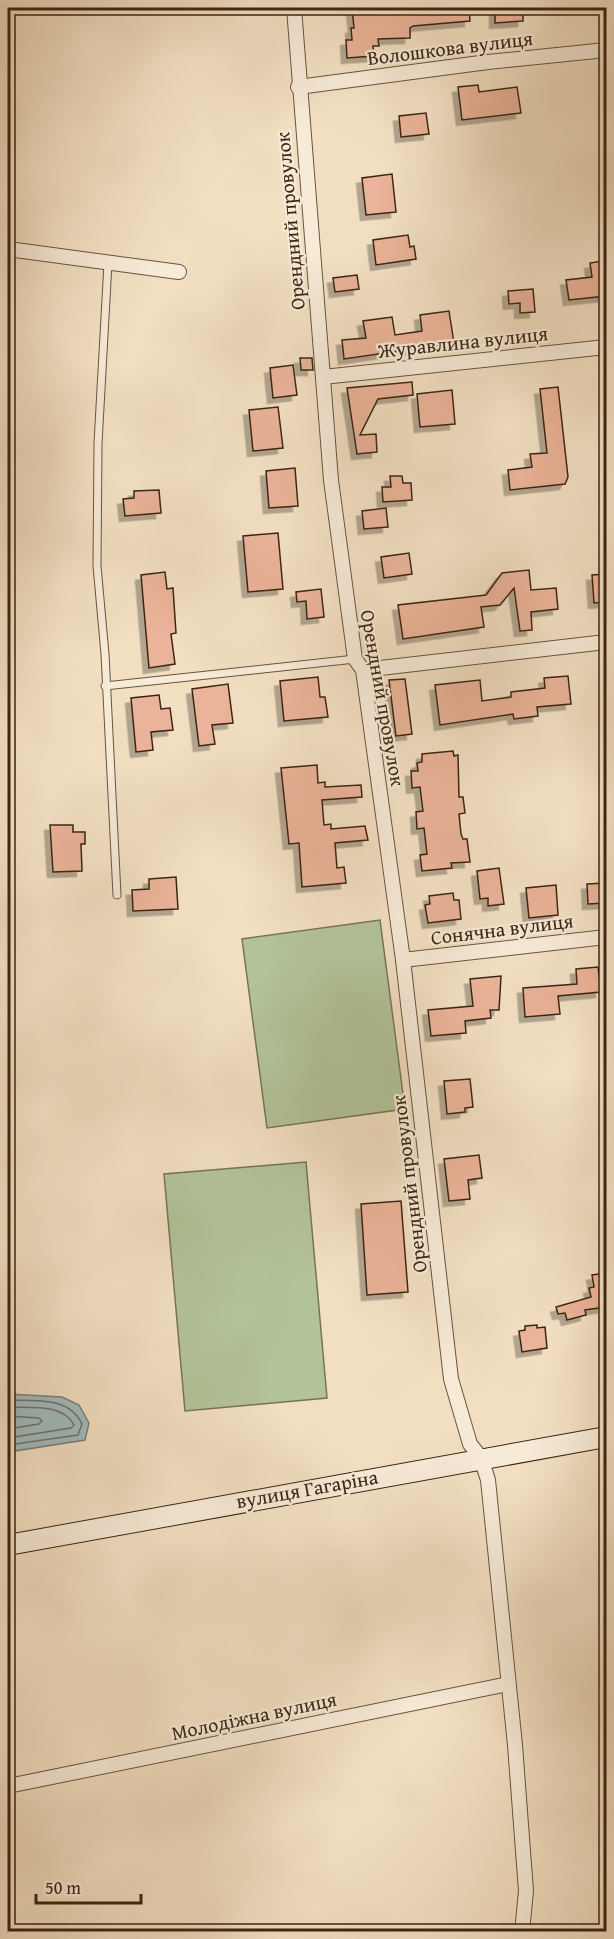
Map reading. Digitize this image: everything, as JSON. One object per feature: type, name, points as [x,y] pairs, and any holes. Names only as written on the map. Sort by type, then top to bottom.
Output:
[{"type":"street","name":"Орендний провулок","points":[[294,8],[298,87],[331,480],[403,960],[451,1379],[470,1444],[481,1458]]},
{"type":"street","name":"Волошкова вулиця","points":[[298,87],[488,62],[606,50]]},
{"type":"street","points":[[8,249],[179,272]]},
{"type":"street","name":"Журавлина вулиця","points":[[323,377],[606,347]]},
{"type":"street","points":[[359,664],[606,642]]},
{"type":"street","name":"Сонячна вулиця","points":[[403,960],[606,937]]},
{"type":"street","name":"вулиця Гагаріна","points":[[8,1545],[606,1437]]},
{"type":"street","points":[[481,1458],[488,1480],[526,1891],[522,1932]]},
{"type":"street","name":"Молодіжна вулиця","points":[[8,1786],[508,1684]]},
{"type":"lane","points":[[108,263],[98,443],[97,566],[117,895]]},
{"type":"lane","points":[[105,686],[359,664]]},
{"type":"green space","points":[[380,920],[405,1109],[267,1128],[242,939]]},
{"type":"green space","points":[[306,1162],[327,1398],[185,1411],[164,1174]]},
{"type":"water","points":[[8,1394],[62,1397],[79,1405],[89,1423],[85,1440],[8,1452]]},
{"type":"building","points":[[352,8],[469,8],[470,21],[413,26],[410,28],[410,38],[378,39],[379,46],[373,46],[374,56],[347,58],[346,40],[352,40],[351,28],[354,28]]},
{"type":"building","points":[[495,8],[523,8],[523,21],[495,23]]},
{"type":"building","points":[[478,85],[479,92],[517,87],[521,113],[462,120],[458,87]]},
{"type":"building","points":[[426,113],[429,134],[401,137],[399,116]]},
{"type":"building","points":[[392,174],[396,212],[366,215],[362,178]]},
{"type":"building","points":[[408,235],[410,247],[414,246],[416,259],[376,265],[373,240]]},
{"type":"building","points":[[602,261],[606,296],[569,300],[566,280],[592,277],[590,263]]},
{"type":"building","points":[[357,275],[359,289],[335,292],[333,278]]},
{"type":"building","points":[[533,289],[535,312],[520,313],[520,303],[509,304],[508,291]]},
{"type":"building","points":[[449,311],[454,343],[344,359],[342,340],[366,338],[363,321],[392,317],[395,335],[422,331],[420,315]]},
{"type":"building","points":[[300,358],[312,358],[313,370],[301,370]]},
{"type":"building","points":[[293,365],[297,395],[273,398],[270,368]]},
{"type":"building","points":[[412,382],[413,395],[378,399],[360,435],[376,434],[377,452],[357,454],[347,388]]},
{"type":"building","points":[[558,387],[568,477],[565,484],[510,490],[508,470],[532,467],[530,454],[547,453],[540,389]]},
{"type":"building","points":[[452,390],[455,424],[420,427],[417,394]]},
{"type":"building","points":[[278,407],[283,448],[253,451],[249,410]]},
{"type":"building","points":[[295,468],[298,506],[269,508],[266,471]]},
{"type":"building","points":[[390,476],[402,476],[403,483],[411,483],[412,500],[383,502],[382,487],[391,487]]},
{"type":"building","points":[[159,490],[161,513],[125,516],[123,499],[134,498],[134,491]]},
{"type":"building","points":[[386,508],[388,527],[364,529],[362,511]]},
{"type":"building","points":[[278,533],[283,589],[248,592],[243,536]]},
{"type":"building","points":[[409,553],[412,574],[384,578],[381,557]]},
{"type":"building","points":[[529,570],[531,590],[556,588],[558,609],[531,612],[532,630],[520,631],[514,588],[500,605],[481,607],[484,627],[403,639],[398,605],[486,595],[502,573]]},
{"type":"building","points":[[165,572],[167,589],[173,588],[176,633],[171,634],[175,664],[149,668],[141,575]]},
{"type":"building","points":[[606,574],[606,602],[594,603],[592,575]]},
{"type":"building","points":[[321,589],[324,617],[307,619],[306,601],[297,602],[296,592]]},
{"type":"building","points":[[568,676],[571,704],[537,707],[538,716],[514,719],[513,714],[440,725],[435,685],[480,680],[482,701],[511,697],[511,692],[545,688],[544,678]]},
{"type":"building","points":[[318,677],[320,697],[325,697],[328,717],[284,721],[280,681]]},
{"type":"building","points":[[405,679],[412,734],[396,736],[389,680]]},
{"type":"building","points":[[228,684],[233,723],[212,725],[215,744],[199,746],[192,689]]},
{"type":"building","points":[[159,695],[161,709],[170,708],[173,730],[151,732],[153,750],[136,752],[131,698]]},
{"type":"building","points":[[453,751],[454,756],[458,755],[459,797],[463,797],[465,813],[459,814],[461,834],[463,839],[467,839],[470,862],[451,863],[452,868],[422,871],[420,855],[427,854],[424,828],[417,829],[416,812],[423,811],[420,787],[412,788],[411,771],[418,771],[417,763],[422,762],[422,754]]},
{"type":"building","points":[[317,765],[318,783],[325,782],[325,787],[361,785],[362,797],[322,800],[324,825],[331,824],[331,829],[365,826],[368,840],[335,843],[337,868],[344,867],[346,883],[302,887],[299,843],[289,844],[281,768]]},
{"type":"building","points":[[50,825],[73,825],[73,832],[85,832],[85,844],[81,844],[82,871],[53,872]]},
{"type":"building","points":[[499,868],[504,904],[488,906],[488,898],[480,899],[477,871]]},
{"type":"building","points":[[176,877],[178,909],[133,911],[132,890],[149,889],[149,879]]},
{"type":"building","points":[[606,883],[606,903],[588,904],[587,884]]},
{"type":"building","points":[[556,885],[558,915],[529,918],[526,888]]},
{"type":"building","points":[[453,893],[454,900],[459,900],[461,919],[428,923],[425,905],[430,904],[429,896]]},
{"type":"building","points":[[598,967],[601,992],[558,996],[560,1014],[525,1017],[523,988],[577,984],[576,969]]},
{"type":"building","points":[[501,976],[499,1010],[490,1010],[491,1018],[465,1021],[466,1033],[431,1036],[428,1010],[473,1006],[470,979]]},
{"type":"building","points":[[470,1079],[473,1107],[465,1108],[465,1112],[447,1114],[444,1081]]},
{"type":"building","points":[[479,1155],[482,1178],[468,1180],[470,1199],[449,1201],[444,1159]]},
{"type":"building","points":[[401,1201],[408,1292],[367,1295],[361,1204]]},
{"type":"building","points":[[606,1273],[606,1307],[585,1310],[586,1315],[567,1320],[565,1313],[558,1314],[556,1307],[591,1297],[589,1288],[594,1287],[592,1275]]},
{"type":"building","points":[[537,1325],[537,1328],[545,1327],[547,1348],[522,1352],[519,1331],[525,1330],[525,1326]]}]
